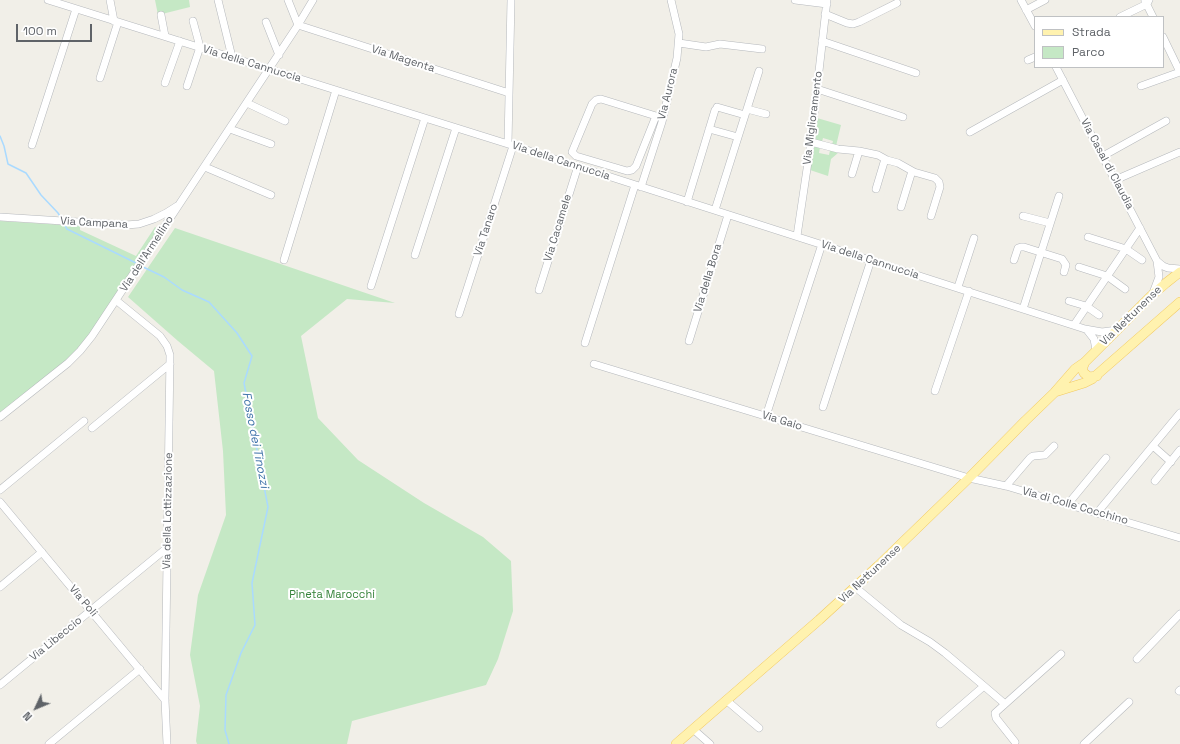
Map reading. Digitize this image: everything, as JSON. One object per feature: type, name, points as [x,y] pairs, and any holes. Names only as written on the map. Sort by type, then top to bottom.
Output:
[{"type":"main road","name":"Via Nettunense","points":[[676,744],[819,620],[901,545],[1054,393],[1075,369],[1151,296],[1180,272]]},
{"type":"main road","name":"Via Nettunense","points":[[1054,393],[1084,383],[1097,376],[1180,302]]},
{"type":"main road","points":[[1084,362],[1082,369],[1084,373],[1089,377],[1097,376]]},
{"type":"street","name":"Via della Cannuccia","points":[[48,0],[71,5],[116,21],[578,166],[1085,329],[1102,332],[1117,330]]},
{"type":"street","points":[[100,78],[116,21],[110,0]]},
{"type":"street","points":[[218,0],[232,57]]},
{"type":"street","points":[[288,0],[298,25]]},
{"type":"street","name":"Via dell'Armellino","points":[[0,417],[59,370],[77,354],[92,336],[279,55],[313,0]]},
{"type":"street","points":[[511,0],[509,93],[511,145]]},
{"type":"street","name":"Via Aurora","points":[[585,342],[638,186],[676,64],[679,43],[678,27],[671,0]]},
{"type":"street","points":[[795,0],[827,2]]},
{"type":"street","points":[[1021,0],[1034,24]]},
{"type":"street","points":[[1026,10],[1045,0]]},
{"type":"street","points":[[1122,16],[1147,1],[1153,16]]},
{"type":"street","name":"Via Miglioramento","points":[[797,236],[811,142],[827,2]]},
{"type":"street","points":[[825,14],[847,24],[854,24],[898,3]]},
{"type":"street","points":[[32,145],[71,5]]},
{"type":"street","points":[[161,15],[166,36]]},
{"type":"street","points":[[187,86],[200,47],[193,22]]},
{"type":"street","points":[[266,22],[279,55]]},
{"type":"street","name":"Via Magenta","points":[[298,25],[509,93]]},
{"type":"street","points":[[1140,86],[1180,72],[1164,39]]},
{"type":"street","points":[[165,83],[180,41]]},
{"type":"street","points":[[822,41],[916,73]]},
{"type":"street","points":[[679,43],[706,47],[720,44],[762,49]]},
{"type":"street","name":"Via Casal di Claudia","points":[[1057,68],[1157,260],[1160,277],[1151,296]]},
{"type":"street","points":[[715,210],[759,71]]},
{"type":"street","points":[[970,132],[1063,80]]},
{"type":"street","points":[[817,89],[903,117]]},
{"type":"street","points":[[284,260],[336,90]]},
{"type":"street","points":[[601,99],[659,117],[636,166],[632,170],[627,171],[573,154],[572,150],[592,104],[596,100],[601,99]]},
{"type":"street","points":[[247,103],[285,121]]},
{"type":"street","points":[[687,202],[716,108],[766,114]]},
{"type":"street","points":[[371,286],[425,118]]},
{"type":"street","points":[[1103,156],[1166,121]]},
{"type":"street","points":[[415,255],[456,128]]},
{"type":"street","points":[[230,129],[271,144]]},
{"type":"street","points":[[709,129],[738,137]]},
{"type":"street","points":[[811,142],[840,150],[860,150],[878,155],[898,163],[912,171],[935,178],[940,183],[940,189],[932,216]]},
{"type":"street","name":"Via Tanaro","points":[[459,314],[511,145]]},
{"type":"street","points":[[852,174],[860,150]]},
{"type":"street","points":[[1115,180],[1180,152]]},
{"type":"street","points":[[876,189],[885,159]]},
{"type":"street","name":"Via Cacamele","points":[[539,290],[578,166]]},
{"type":"street","points":[[205,167],[271,195]]},
{"type":"street","points":[[901,207],[912,171]]},
{"type":"street","points":[[1023,309],[1059,196]]},
{"type":"street","name":"Via Campana","points":[[0,217],[118,225],[139,224],[162,216],[182,202]]},
{"type":"street","name":"Via della Bora","points":[[688,340],[728,214]]},
{"type":"street","points":[[1023,216],[1050,223]]},
{"type":"street","points":[[1074,325],[1140,228]]},
{"type":"street","points":[[1088,237],[1126,249],[1142,260]]},
{"type":"street","points":[[958,288],[974,238]]},
{"type":"street","points":[[766,416],[822,244]]},
{"type":"street","points":[[1014,260],[1017,250],[1021,247],[1064,260],[1066,264],[1064,272]]},
{"type":"street","points":[[823,407],[871,260]]},
{"type":"street","points":[[1157,260],[1166,268],[1180,269]]},
{"type":"street","points":[[1079,267],[1107,276],[1125,289]]},
{"type":"street","points":[[935,391],[969,291]]},
{"type":"street","name":"Via della Lottizzazione","points":[[116,301],[162,338],[168,349],[170,364],[165,700],[167,744]]},
{"type":"street","points":[[1069,301],[1086,306],[1099,315]]},
{"type":"street","points":[[1085,329],[1093,337],[1096,350]]},
{"type":"street","points":[[92,428],[170,364]]},
{"type":"street","name":"Via Gaio","points":[[594,364],[969,478]]},
{"type":"street","points":[[1097,513],[1180,413]]},
{"type":"street","points":[[0,490],[84,421]]},
{"type":"street","points":[[1006,486],[1030,458],[1045,455],[1054,446]]},
{"type":"street","points":[[1153,446],[1171,462]]},
{"type":"street","points":[[1155,481],[1180,450]]},
{"type":"street","points":[[1068,504],[1106,458]]},
{"type":"street","name":"Via di Colle Cocchino","points":[[969,478],[1006,486],[1180,538]]},
{"type":"street","name":"Via Poli","points":[[0,502],[165,700]]},
{"type":"street","points":[[0,516],[7,510]]},
{"type":"street","name":"Via Libeccio","points":[[0,685],[168,547]]},
{"type":"street","points":[[0,587],[42,552]]},
{"type":"street","points":[[855,587],[901,625],[942,651],[1005,704]]},
{"type":"street","points":[[1137,659],[1180,614]]},
{"type":"street","points":[[1015,742],[994,716],[996,712],[1062,654]]},
{"type":"street","points":[[49,744],[140,669]]},
{"type":"street","points":[[940,724],[984,686]]},
{"type":"street","points":[[726,700],[759,728]]},
{"type":"street","points":[[1084,744],[1129,702]]},
{"type":"street","points":[[693,730],[710,744]]},
{"type":"green space","points":[[155,0],[189,0],[190,7],[158,15]]},
{"type":"green space","points":[[817,118],[841,125],[836,146],[832,145],[833,141],[823,138],[822,142],[814,140]]},
{"type":"green space","points":[[813,145],[820,147],[819,153],[829,155],[830,150],[838,153],[831,159],[828,176],[810,170]]},
{"type":"green space","points":[[0,221],[80,226],[80,230],[136,256],[155,227],[158,229],[80,349],[0,414]]},
{"type":"green space","name":"Pineta Marocchi","points":[[175,228],[395,303],[347,299],[301,336],[318,418],[358,460],[424,503],[483,537],[511,561],[513,611],[498,659],[486,685],[352,721],[347,744],[197,744],[196,741],[200,706],[190,655],[198,595],[226,515],[223,451],[214,371],[128,297]]},
{"type":"waterway","name":"Fosso dei Tinozzi","points":[[0,136],[8,164],[26,173],[41,195],[61,218]]},
{"type":"waterway","name":"Fosso dei Tinozzi","points":[[64,224],[67,229],[138,264]]},
{"type":"waterway","name":"Fosso dei Tinozzi","points":[[141,266],[164,277],[182,290],[209,302],[237,333],[252,356],[244,383],[268,507],[252,583],[255,625],[241,653],[226,695],[225,730],[229,744]]}]
